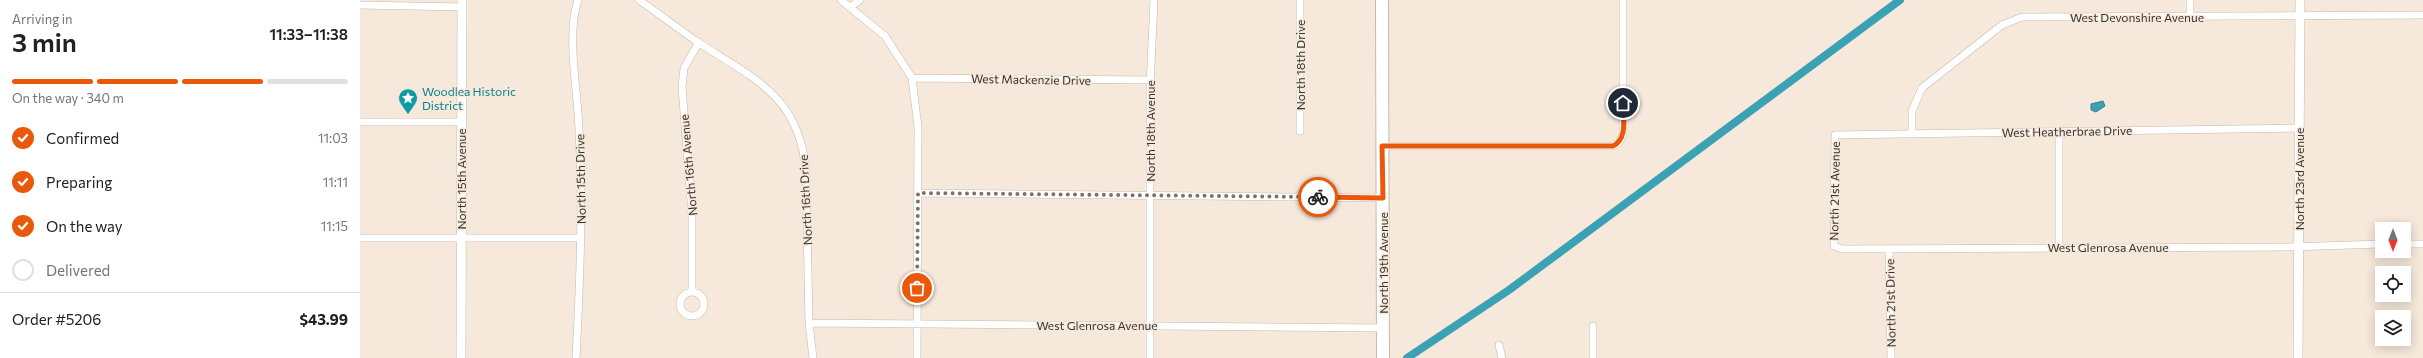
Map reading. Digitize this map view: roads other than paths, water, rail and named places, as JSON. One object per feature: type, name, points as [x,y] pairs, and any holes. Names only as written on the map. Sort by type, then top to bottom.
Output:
[{"type":"main road","name":"North 19th Avenue","points":[[1382,0],[1383,358]]},
{"type":"street","name":"North 15th Drive","points":[[576,358],[581,238],[579,130],[572,18],[578,0]]},
{"type":"street","name":"North 16th Drive","points":[[639,0],[699,42],[740,67],[766,87],[788,112],[795,124],[805,156],[810,323],[813,358]]},
{"type":"street","points":[[841,0],[885,36],[912,78],[918,127],[917,358]]},
{"type":"street","points":[[850,7],[860,0]]},
{"type":"street","name":"North 18th Avenue","points":[[1150,358],[1150,80],[1154,0]]},
{"type":"street","name":"North 18th Drive","points":[[1300,0],[1300,131]]},
{"type":"street","points":[[1382,146],[1613,146],[1619,143],[1623,135],[1623,0]]},
{"type":"street","points":[[2190,0],[2190,16]]},
{"type":"street","name":"North 23rd Avenue","points":[[2298,358],[2300,0]]},
{"type":"street","points":[[360,6],[462,3]]},
{"type":"street","name":"North 15th Avenue","points":[[461,358],[462,3]]},
{"type":"street","name":"West Devonshire Avenue","points":[[1912,132],[1912,111],[1922,88],[2002,25],[2012,20],[2043,17],[2423,15]]},
{"type":"street","name":"North 16th Avenue","points":[[692,292],[692,215],[682,87],[684,68],[699,42]]},
{"type":"street","name":"West Mackenzie Drive","points":[[912,78],[1150,80]]},
{"type":"street","points":[[360,122],[461,122]]},
{"type":"street","name":"West Heatherbrae Drive","points":[[1835,135],[1912,132],[2299,128]]},
{"type":"street","points":[[2059,131],[2059,247]]},
{"type":"street","name":"North 21st Avenue","points":[[1834,246],[1835,135]]},
{"type":"street","points":[[918,193],[1383,198]]},
{"type":"street","points":[[360,238],[581,238]]},
{"type":"street","name":"West Glenrosa Avenue","points":[[1834,246],[1842,249],[1889,249],[2375,244]]},
{"type":"street","points":[[2411,244],[2423,244]]},
{"type":"street","name":"North 21st Drive","points":[[1889,249],[1891,358]]},
{"type":"street","name":"West Glenrosa Avenue","points":[[810,323],[1384,328]]},
{"type":"street","points":[[1593,326],[1593,358]]},
{"type":"street","points":[[1499,345],[1502,358]]},
{"type":"water","points":[[2103,101],[2105,106],[2096,112],[2091,110],[2091,104]]},
{"type":"waterway","points":[[1407,358],[1509,290],[1900,0]]},
{"type":"place","name":"Woodlea Historic District","points":[[408,115]]}]
